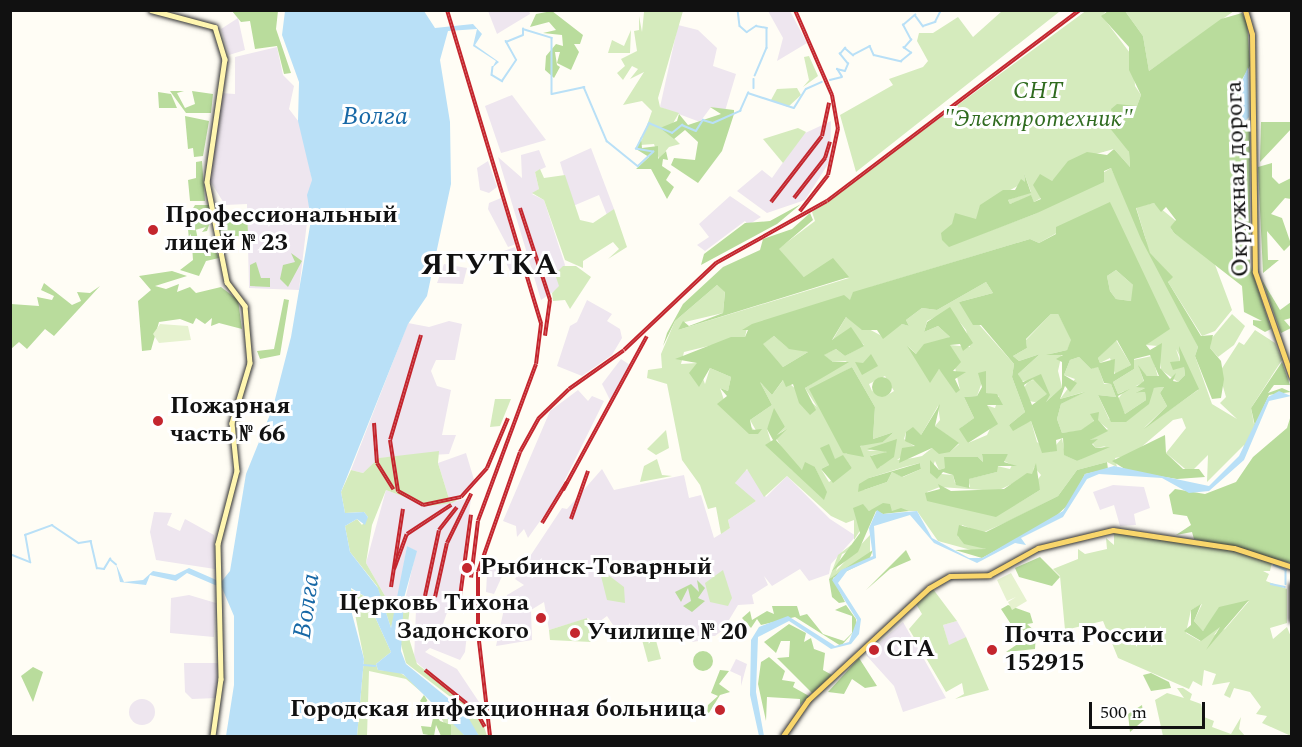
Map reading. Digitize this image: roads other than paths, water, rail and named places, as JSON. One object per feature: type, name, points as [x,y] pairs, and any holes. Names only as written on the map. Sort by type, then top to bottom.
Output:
[{"type":"main road","points":[[151,10],[217,29],[225,68],[207,182],[227,282],[244,306],[250,360],[232,423],[237,474],[218,544],[220,683],[213,736]]},
{"type":"main road","name":"Окружная дорога","points":[[1246,10],[1254,34],[1257,272],[1292,372]]},
{"type":"main road","name":"Окружная дорога","points":[[1246,10],[1252,34],[1255,272],[1292,378]]},
{"type":"main road","points":[[783,736],[805,703],[934,584],[955,575],[989,575],[1048,545],[1126,531],[1234,548],[1292,567]]},
{"type":"main road","points":[[1291,586],[1292,620]]},
{"type":"water","name":"Волга","points":[[285,11],[424,11],[435,28],[473,24],[482,34],[475,45],[499,62],[492,68],[496,61],[473,46],[477,29],[448,31],[440,60],[450,122],[451,184],[427,296],[408,324],[341,492],[345,513],[364,512],[368,517],[365,525],[357,519],[345,526],[350,552],[378,588],[391,628],[407,546],[417,551],[404,598],[401,651],[406,664],[465,712],[479,736],[465,736],[403,674],[378,670],[376,664],[391,652],[366,597],[351,588],[351,610],[364,659],[357,736],[226,736],[234,685],[234,616],[222,588],[187,573],[176,581],[150,575],[146,585],[120,582],[116,564],[124,582],[143,580],[153,571],[175,575],[189,568],[221,582],[230,571],[246,474],[273,407],[291,337],[311,220],[307,195],[312,180],[298,121],[299,82],[282,35]]},
{"type":"water","points":[[1248,67],[1249,117],[1242,125],[1242,81]]},
{"type":"water","points":[[1279,391],[1291,396],[1269,401],[1244,460],[1209,491],[1189,493],[1162,478],[1099,474],[1087,479],[1063,517],[1021,538],[1026,545],[1015,543],[977,563],[934,543],[910,515],[874,526],[876,558],[847,571],[838,583],[861,619],[859,634],[851,644],[831,649],[789,621],[758,637],[756,692],[764,736],[759,736],[750,695],[751,640],[759,627],[788,616],[835,646],[849,642],[857,620],[832,580],[841,570],[873,556],[869,528],[877,510],[883,514],[917,511],[932,538],[969,558],[982,558],[1063,511],[1085,474],[1114,466],[1209,486],[1239,456],[1268,397]]},
{"type":"waterway","points":[[738,10],[740,26],[747,32],[756,26],[767,28],[767,48],[755,76]]},
{"type":"waterway","points":[[830,80],[842,77],[837,69],[845,71],[848,64],[840,54],[845,48],[853,55],[870,46],[874,55],[901,61],[911,53],[904,48],[911,40],[903,25],[915,15],[923,26],[935,22],[941,10]]},
{"type":"waterway","points":[[944,10],[949,10]]},
{"type":"waterway","points":[[493,67],[492,75],[502,81],[516,60],[506,42],[523,35],[523,29],[552,38],[552,94],[584,87],[607,141],[638,166],[653,152],[636,149],[649,123],[672,133],[682,125],[696,131],[703,120],[713,123],[740,111],[748,93],[794,108],[806,89],[822,82]]},
{"type":"waterway","points":[[754,79],[754,88]]},
{"type":"waterway","points":[[10,554],[30,562],[25,535],[52,525],[79,543],[91,541],[97,568],[104,569],[110,559],[116,564]]},
{"type":"waterway","points":[[10,564],[10,574]]},
{"type":"waterway","points":[[1274,565],[1286,570],[1286,584]]},
{"type":"waterway","points":[[1271,584],[1285,587]]},
{"type":"waterway","points":[[364,665],[375,666]]},
{"type":"railway","points":[[447,10],[541,324],[536,364],[478,521],[471,578]]},
{"type":"railway","points":[[795,10],[832,95],[838,128],[828,175],[800,211]]},
{"type":"railway","points":[[490,736],[478,633],[478,572],[520,452],[538,419],[569,389],[624,350],[716,263],[827,201],[1080,10]]},
{"type":"railway","points":[[771,202],[822,136],[829,103]]},
{"type":"railway","points":[[794,198],[825,158],[830,142]]},
{"type":"railway","points":[[520,208],[550,300],[545,336]]},
{"type":"railway","points":[[421,335],[390,440],[398,491],[423,505],[461,497],[487,468],[508,418]]},
{"type":"railway","points":[[563,490],[647,336]]},
{"type":"railway","points":[[374,423],[377,463],[393,489]]},
{"type":"railway","points":[[571,519],[588,471]]},
{"type":"railway","points":[[542,523],[567,482]]},
{"type":"railway","points":[[435,597],[447,543],[471,494]]},
{"type":"railway","points":[[394,569],[407,534],[451,505]]},
{"type":"railway","points":[[425,596],[439,530],[457,507]]},
{"type":"railway","points":[[391,587],[403,509]]},
{"type":"railway","points":[[460,597],[471,515]]},
{"type":"railway","points":[[425,670],[476,711],[485,727]]},
{"type":"place","name":"Профессиональный лицей № 23","points":[[153,230]]},
{"type":"place","name":"Пожарная часть № 66","points":[[158,421]]},
{"type":"place","name":"Рыбинск-Товарный","points":[[467,568]]},
{"type":"place","name":"Церковь Тихона Задонского","points":[[541,618]]},
{"type":"place","name":"Училище № 20","points":[[575,633]]},
{"type":"place","name":"СГА","points":[[874,650]]},
{"type":"place","name":"Почта России 152915","points":[[992,650]]},
{"type":"place","name":"Городская инфекционная больница","points":[[720,710]]},
{"type":"district","name":"ЯГУТКА","points":[[490,265]]},
{"type":"park label","name":"СНТ \"Электротехник\"","points":[[1038,106]]}]
